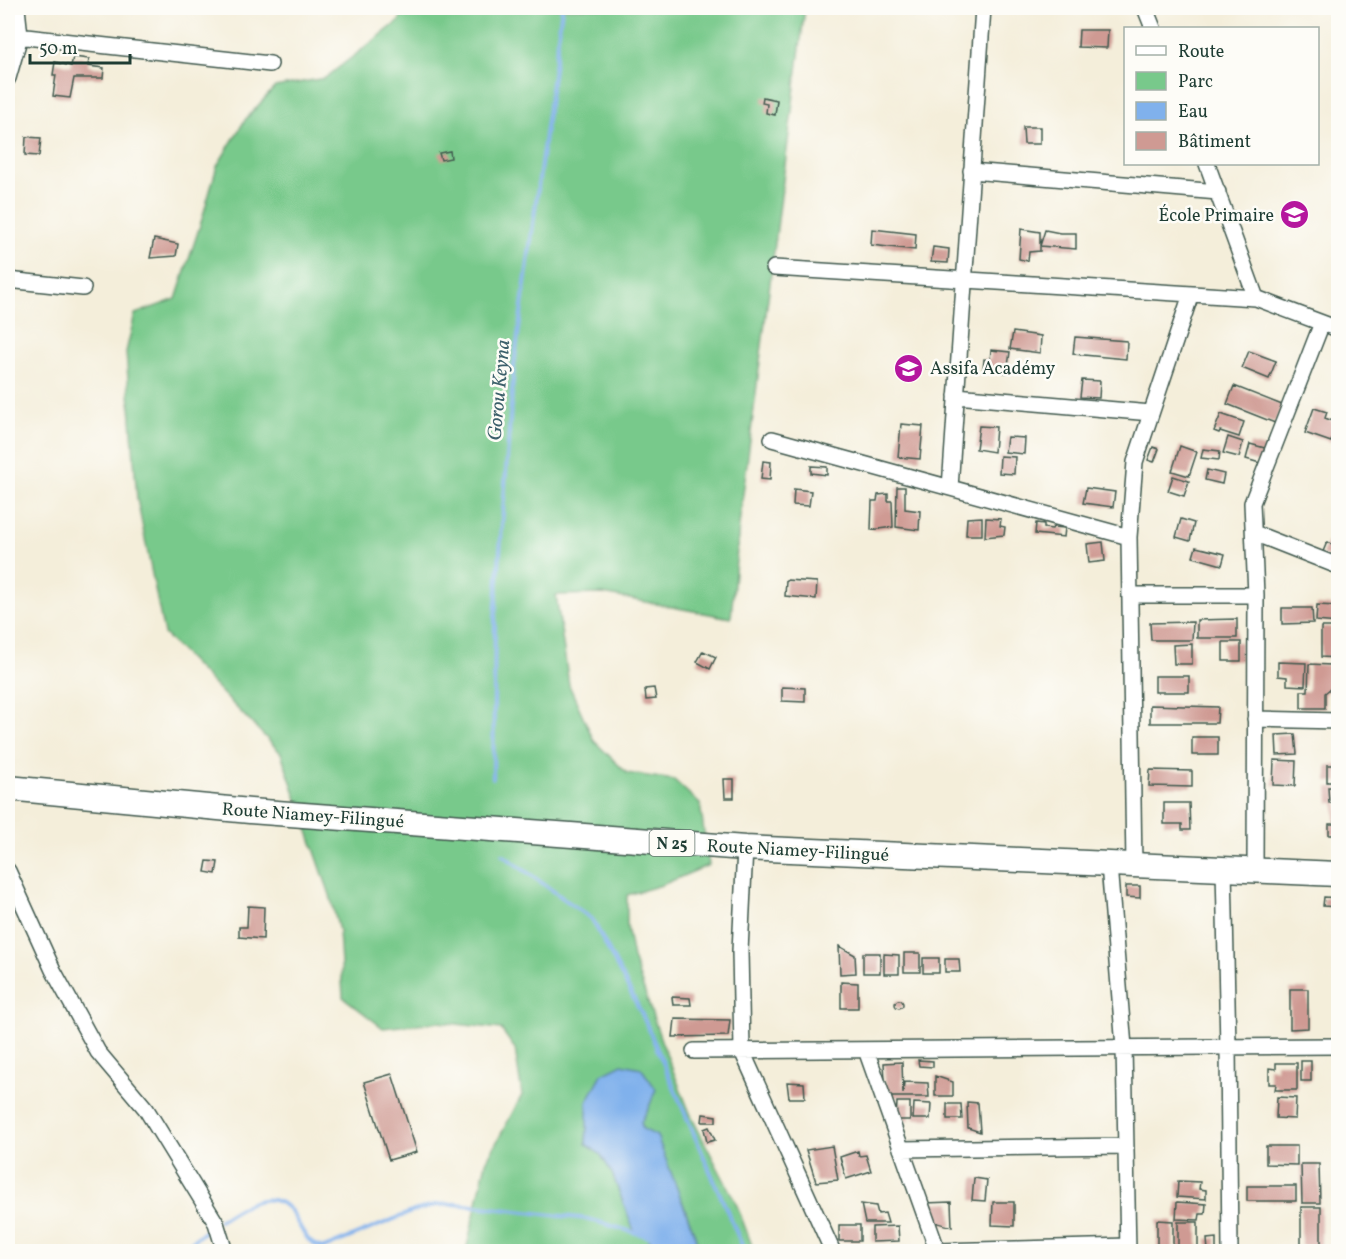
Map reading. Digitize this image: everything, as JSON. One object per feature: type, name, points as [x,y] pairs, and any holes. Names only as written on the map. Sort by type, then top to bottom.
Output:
[{"type":"main road","name":"Route Niamey-Filingué","points":[[8,788],[250,811],[745,848],[1338,874]]},
{"type":"street","points":[[8,78],[17,8]]},
{"type":"street","points":[[950,488],[982,8]]},
{"type":"street","points":[[1145,8],[1153,27]]},
{"type":"street","points":[[14,35],[270,64]]},
{"type":"street","points":[[1207,165],[1256,298]]},
{"type":"street","points":[[971,171],[1218,192]]},
{"type":"street","points":[[774,268],[1256,298],[1338,329]]},
{"type":"street","points":[[8,280],[83,288]]},
{"type":"street","points":[[1134,866],[1129,537],[1135,462],[1191,294]]},
{"type":"street","points":[[1255,870],[1256,595],[1252,503],[1322,323]]},
{"type":"street","points":[[956,396],[1152,413]]},
{"type":"street","points":[[772,439],[1129,537]]},
{"type":"street","points":[[1254,533],[1338,566]]},
{"type":"street","points":[[1130,595],[1256,595]]},
{"type":"street","points":[[1255,719],[1338,721]]},
{"type":"street","points":[[745,848],[740,951],[742,1051],[833,1251]]},
{"type":"street","points":[[866,1050],[938,1251],[1128,1249],[1124,1047],[1109,865]]},
{"type":"street","points":[[1224,869],[1230,1251]]},
{"type":"street","points":[[8,872],[53,970],[98,1052],[147,1109],[216,1223],[225,1251]]},
{"type":"street","points":[[694,1051],[1338,1046]]},
{"type":"street","points":[[901,1149],[1126,1146]]},
{"type":"green space","points":[[405,8],[805,8],[739,526],[731,618],[603,594],[556,595],[569,685],[594,741],[627,773],[674,780],[700,804],[709,865],[662,885],[627,895],[627,926],[633,958],[662,1043],[692,1118],[736,1203],[754,1251],[701,1251],[681,1198],[643,1129],[641,1122],[649,1107],[587,1127],[586,1144],[601,1155],[612,1173],[634,1231],[650,1237],[648,1251],[466,1251],[486,1162],[522,1095],[515,1049],[501,1029],[438,1022],[383,1028],[343,997],[339,931],[330,895],[281,753],[164,634],[137,499],[126,352],[135,314],[176,299],[217,166],[245,120],[275,87],[325,78],[399,21]]},
{"type":"water","points":[[622,1064],[641,1068],[656,1089],[641,1122],[643,1129],[657,1136],[701,1251],[648,1251],[650,1237],[634,1231],[612,1173],[601,1155],[586,1144],[587,1102],[602,1074]]},
{"type":"building","points":[[909,8],[927,8],[927,15],[909,14]]},
{"type":"building","points":[[1079,30],[1108,30],[1107,48],[1078,47]]},
{"type":"building","points":[[73,57],[89,59],[88,66],[104,68],[103,78],[74,78],[70,98],[53,96],[55,62],[71,66]]},
{"type":"building","points":[[763,97],[777,100],[775,115],[766,113],[767,104],[762,103]]},
{"type":"building","points":[[1023,127],[1040,127],[1040,144],[1024,144]]},
{"type":"building","points":[[26,137],[41,138],[39,156],[25,155]]},
{"type":"building","points":[[450,151],[451,158],[441,160],[439,153]]},
{"type":"building","points":[[872,229],[916,234],[915,250],[871,245]]},
{"type":"building","points":[[1021,229],[1040,232],[1040,251],[1029,252],[1028,261],[1019,259]]},
{"type":"building","points":[[1045,230],[1076,233],[1076,249],[1040,246]]},
{"type":"building","points":[[154,239],[178,244],[176,256],[150,258]]},
{"type":"building","points":[[933,247],[949,249],[948,263],[931,262]]},
{"type":"building","points":[[1013,332],[1041,336],[1040,353],[1010,349]]},
{"type":"building","points":[[1075,337],[1127,341],[1126,359],[1073,354]]},
{"type":"building","points":[[991,350],[1010,352],[1007,373],[983,370],[984,359],[990,360]]},
{"type":"building","points":[[1249,351],[1276,361],[1269,379],[1242,368]]},
{"type":"building","points":[[1082,380],[1100,381],[1099,398],[1080,397]]},
{"type":"building","points":[[1234,386],[1282,405],[1275,423],[1227,404]]},
{"type":"building","points":[[1314,408],[1327,412],[1325,418],[1338,423],[1331,442],[1305,433]]},
{"type":"building","points":[[1221,414],[1244,422],[1239,437],[1214,431]]},
{"type":"building","points":[[901,424],[923,426],[920,459],[898,457]]},
{"type":"building","points":[[979,426],[996,427],[994,452],[976,449]]},
{"type":"building","points":[[1007,437],[1025,438],[1024,454],[1005,452]]},
{"type":"building","points":[[1228,437],[1243,442],[1239,457],[1223,453]]},
{"type":"building","points":[[1250,444],[1265,448],[1260,463],[1246,459]]},
{"type":"building","points":[[1180,446],[1197,452],[1189,476],[1172,471]]},
{"type":"building","points":[[1153,447],[1159,449],[1154,462],[1148,460]]},
{"type":"building","points":[[1203,449],[1220,451],[1219,460],[1201,458]]},
{"type":"building","points":[[1000,456],[1015,457],[1014,474],[999,473]]},
{"type":"building","points":[[763,461],[771,462],[770,480],[761,479]]},
{"type":"building","points":[[811,466],[827,467],[827,475],[811,473]]},
{"type":"building","points":[[1207,470],[1224,474],[1222,484],[1205,480]]},
{"type":"building","points":[[1173,476],[1189,481],[1184,496],[1168,491]]},
{"type":"building","points":[[897,487],[905,487],[905,509],[920,511],[919,530],[896,527]]},
{"type":"building","points":[[1086,488],[1115,492],[1113,507],[1083,503]]},
{"type":"building","points":[[794,489],[811,491],[809,506],[793,505]]},
{"type":"building","points":[[888,494],[888,501],[892,501],[893,527],[871,530],[872,501],[877,501],[878,495]]},
{"type":"building","points":[[982,517],[982,535],[966,535],[967,518]]},
{"type":"building","points":[[986,518],[1001,519],[1000,526],[1005,527],[1004,535],[985,537]]},
{"type":"building","points":[[1181,519],[1194,523],[1190,541],[1176,537]]},
{"type":"building","points":[[1036,523],[1044,524],[1044,528],[1065,528],[1064,537],[1035,534]]},
{"type":"building","points":[[1103,542],[1105,561],[1089,563],[1087,544]]},
{"type":"building","points":[[1327,542],[1338,547],[1338,561],[1322,554]]},
{"type":"building","points":[[1196,547],[1225,554],[1222,565],[1193,557]]},
{"type":"building","points":[[786,580],[817,582],[816,599],[785,596]]},
{"type":"building","points":[[1317,605],[1338,606],[1338,623],[1316,621]]},
{"type":"building","points":[[1282,608],[1312,608],[1313,623],[1282,624]]},
{"type":"building","points":[[1237,619],[1237,638],[1197,638],[1197,620]]},
{"type":"building","points":[[1193,622],[1192,640],[1151,640],[1150,623]]},
{"type":"building","points":[[1321,627],[1338,627],[1338,658],[1321,657]]},
{"type":"building","points":[[1223,642],[1241,642],[1241,661],[1223,661]]},
{"type":"building","points":[[1192,644],[1192,664],[1174,664],[1173,645]]},
{"type":"building","points":[[703,651],[716,657],[710,669],[697,662]]},
{"type":"building","points":[[1278,662],[1306,663],[1305,686],[1287,685],[1287,677],[1278,676]]},
{"type":"building","points":[[1309,664],[1331,665],[1331,688],[1325,693],[1325,708],[1301,708],[1301,691],[1308,691]]},
{"type":"building","points":[[1155,676],[1189,676],[1189,692],[1155,692]]},
{"type":"building","points":[[782,687],[805,688],[805,702],[782,701]]},
{"type":"building","points":[[654,688],[656,699],[646,700],[645,689]]},
{"type":"building","points":[[1150,705],[1218,707],[1217,723],[1150,723]]},
{"type":"building","points":[[1295,734],[1297,754],[1277,755],[1276,735]]},
{"type":"building","points":[[1192,737],[1218,737],[1218,755],[1192,755]]},
{"type":"building","points":[[1274,760],[1296,761],[1295,786],[1273,785]]},
{"type":"building","points":[[1327,765],[1338,765],[1338,782],[1327,782]]},
{"type":"building","points":[[1150,770],[1192,771],[1192,787],[1149,786]]},
{"type":"building","points":[[724,779],[734,779],[734,798],[725,798]]},
{"type":"building","points":[[1328,787],[1338,787],[1338,835],[1329,835],[1329,824],[1335,824],[1335,803],[1329,803]]},
{"type":"building","points":[[1164,803],[1189,803],[1190,830],[1182,830],[1182,824],[1164,824]]},
{"type":"building","points":[[207,861],[218,862],[216,874],[205,872]]},
{"type":"building","points":[[1126,886],[1140,886],[1140,898],[1126,897]]},
{"type":"building","points":[[1324,897],[1338,898],[1338,907],[1323,906]]},
{"type":"building","points":[[248,906],[264,907],[263,939],[239,937],[239,927],[247,927]]},
{"type":"building","points":[[839,946],[855,955],[856,973],[840,974]]},
{"type":"building","points":[[863,953],[880,953],[880,973],[863,973]]},
{"type":"building","points":[[904,953],[920,953],[920,972],[904,972]]},
{"type":"building","points":[[884,954],[899,955],[899,974],[884,974]]},
{"type":"building","points":[[923,958],[939,958],[939,973],[923,973]]},
{"type":"building","points":[[945,959],[959,959],[960,972],[945,972]]},
{"type":"building","points":[[841,982],[858,983],[858,1008],[841,1008]]},
{"type":"building","points":[[1290,989],[1308,989],[1308,1028],[1290,1029]]},
{"type":"building","points":[[672,997],[690,998],[691,1005],[673,1005]]},
{"type":"building","points":[[899,1000],[903,1004],[899,1008],[895,1004]]},
{"type":"building","points":[[675,1019],[730,1020],[728,1036],[673,1037]]},
{"type":"building","points":[[918,1060],[933,1061],[933,1067],[919,1066]]},
{"type":"building","points":[[1301,1061],[1311,1061],[1311,1081],[1301,1081]]},
{"type":"building","points":[[902,1062],[903,1094],[904,1082],[928,1083],[929,1097],[886,1097],[884,1063]]},
{"type":"building","points":[[1276,1063],[1297,1063],[1297,1090],[1275,1090],[1276,1084],[1269,1084],[1269,1068],[1276,1069]]},
{"type":"building","points":[[392,1074],[417,1152],[389,1160],[364,1082]]},
{"type":"building","points":[[935,1076],[953,1082],[953,1096],[935,1096]]},
{"type":"building","points":[[787,1082],[804,1083],[805,1098],[789,1098]]},
{"type":"building","points":[[1277,1097],[1296,1098],[1295,1119],[1276,1118]]},
{"type":"building","points":[[897,1102],[910,1102],[910,1120],[896,1120]]},
{"type":"building","points":[[967,1102],[978,1103],[980,1132],[968,1128]]},
{"type":"building","points":[[914,1103],[931,1104],[930,1119],[913,1119]]},
{"type":"building","points":[[947,1104],[961,1104],[962,1119],[947,1119]]},
{"type":"building","points":[[703,1114],[716,1116],[716,1122],[702,1122]]},
{"type":"building","points":[[709,1127],[715,1140],[707,1142],[704,1129]]},
{"type":"building","points":[[832,1146],[838,1180],[816,1182],[806,1150]]},
{"type":"building","points":[[1266,1146],[1297,1146],[1297,1165],[1266,1164]]},
{"type":"building","points":[[858,1151],[859,1156],[866,1155],[871,1171],[846,1179],[840,1157]]},
{"type":"building","points":[[1301,1164],[1319,1164],[1320,1203],[1302,1203]]},
{"type":"building","points":[[974,1178],[987,1180],[985,1201],[972,1200]]},
{"type":"building","points":[[1178,1181],[1200,1182],[1199,1189],[1206,1190],[1206,1199],[1177,1197]]},
{"type":"building","points":[[1247,1186],[1296,1186],[1296,1201],[1247,1201]]},
{"type":"building","points":[[951,1202],[952,1227],[931,1221],[925,1203]]},
{"type":"building","points":[[993,1202],[1014,1202],[1014,1226],[992,1225]]},
{"type":"building","points":[[1177,1202],[1206,1204],[1205,1214],[1200,1214],[1199,1220],[1176,1219]]},
{"type":"building","points":[[861,1204],[876,1206],[878,1214],[885,1213],[888,1223],[865,1223]]},
{"type":"building","points":[[1301,1207],[1321,1207],[1321,1246],[1301,1246]]},
{"type":"building","points":[[1157,1220],[1173,1221],[1173,1251],[1157,1251]]},
{"type":"building","points":[[1178,1222],[1198,1222],[1198,1251],[1178,1251]]},
{"type":"building","points":[[839,1225],[860,1225],[860,1241],[839,1241]]},
{"type":"building","points":[[898,1226],[899,1241],[872,1242],[872,1227]]},
{"type":"building","points":[[1216,1238],[1216,1251],[1208,1251],[1207,1239]]},
{"type":"building","points":[[884,1247],[906,1248],[907,1251],[883,1251]]},
{"type":"building","points":[[1302,1248],[1322,1248],[1322,1251],[1303,1251]]},
{"type":"waterway","name":"Gorou Keyna","points":[[493,778],[495,618],[514,366],[562,8]]},
{"type":"waterway","points":[[503,855],[592,919],[642,1014],[745,1252]]},
{"type":"waterway","points":[[219,1221],[255,1201],[274,1200],[291,1211],[309,1241],[324,1248],[414,1211],[436,1205],[456,1204],[588,1219],[650,1237]]},
{"type":"waterway","points":[[178,1252],[213,1225]]},
{"type":"place","name":"École Primaire","points":[[1295,215]]},
{"type":"place","name":"Assifa Académy","points":[[909,368]]}]
